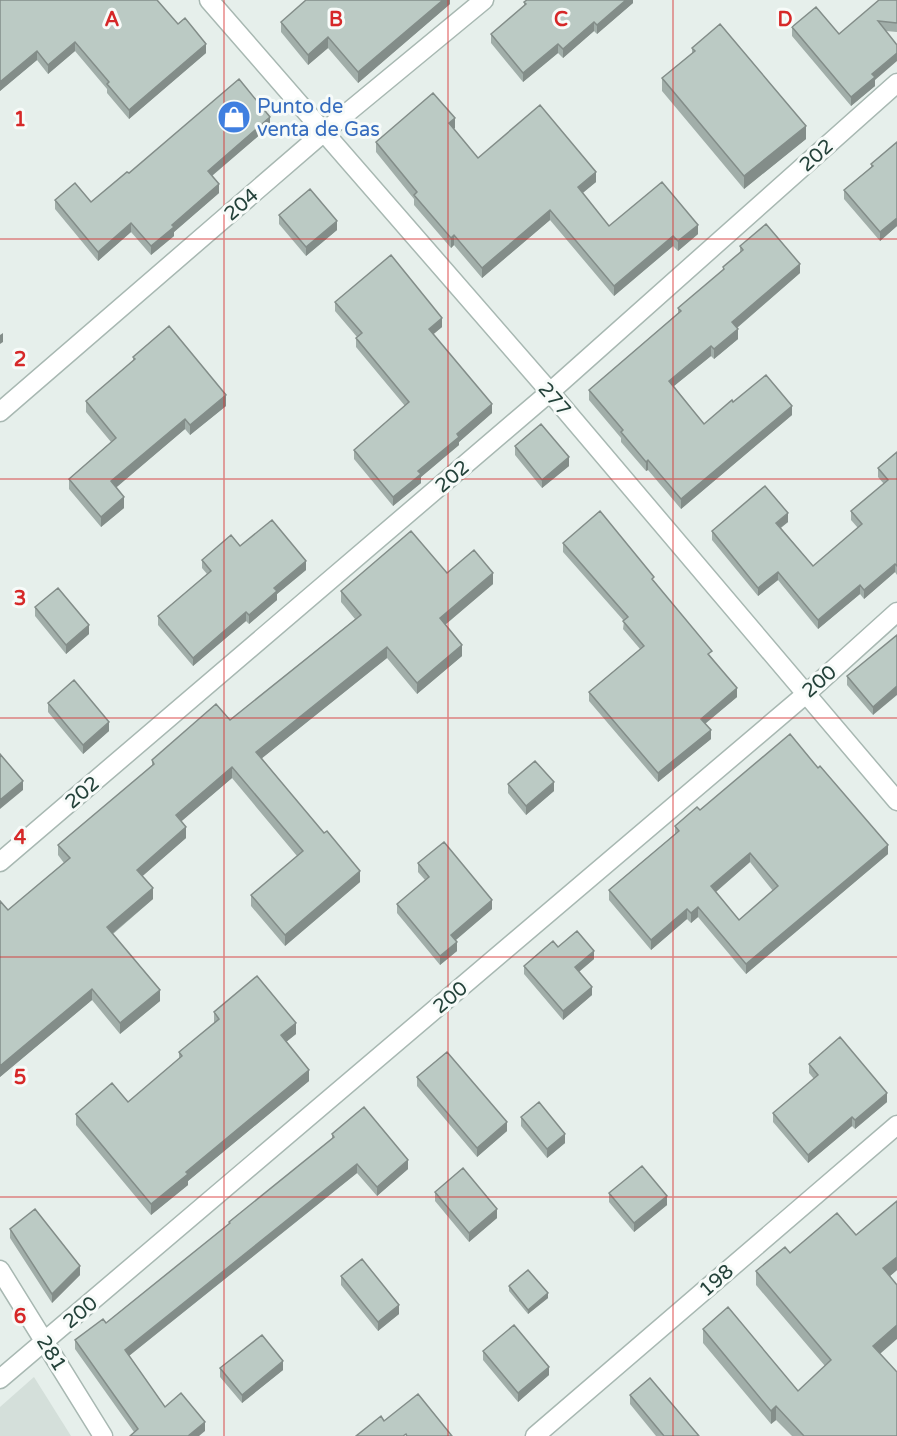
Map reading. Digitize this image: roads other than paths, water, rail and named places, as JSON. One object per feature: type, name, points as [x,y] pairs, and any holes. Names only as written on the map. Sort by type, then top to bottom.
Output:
[{"type":"street","name":"277","points":[[209,0],[550,392],[897,801]]},
{"type":"street","name":"204","points":[[0,412],[324,132],[484,0]]},
{"type":"street","name":"202","points":[[0,862],[550,392],[897,83]]},
{"type":"street","name":"200","points":[[0,1378],[806,694],[897,612]]},
{"type":"street","name":"198","points":[[535,1436],[897,1125]]},
{"type":"street","name":"281","points":[[0,1270],[103,1436]]},
{"type":"place","name":"Punto de venta de Gas","points":[[234,117]]}]
